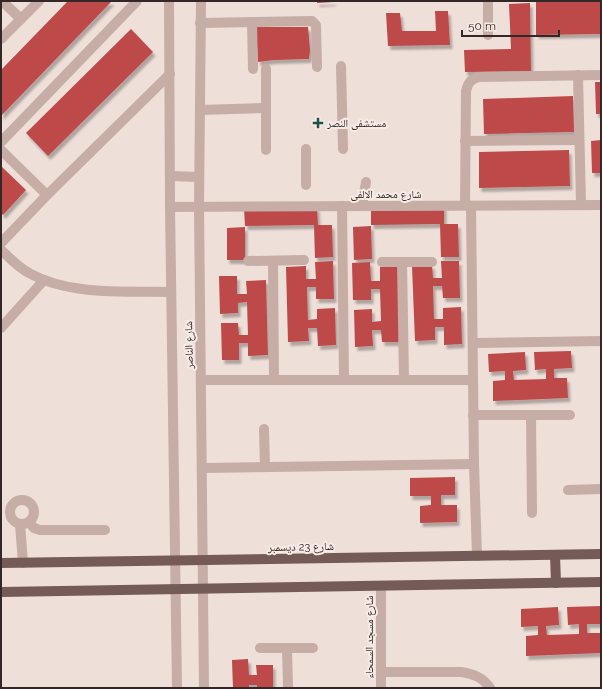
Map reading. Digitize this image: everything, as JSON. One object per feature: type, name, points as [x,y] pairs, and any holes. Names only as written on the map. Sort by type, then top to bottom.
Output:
[{"type":"main road","name":"شارع 23 ديسمبر","points":[[1,564],[601,554]]},
{"type":"main road","points":[[555,555],[556,583]]},
{"type":"main road","points":[[1,592],[601,582]]},
{"type":"street","points":[[2,1],[21,19]]},
{"type":"street","points":[[1,39],[39,1]]},
{"type":"street","points":[[1,142],[137,1]]},
{"type":"street","name":"شارع الناصر","points":[[169,1],[170,207],[177,688]]},
{"type":"street","name":"شارع الناصر","points":[[201,1],[199,207],[204,688]]},
{"type":"street","points":[[488,1],[488,35]]},
{"type":"street","points":[[200,23],[314,21],[316,25],[317,67]]},
{"type":"street","points":[[252,22],[252,69]]},
{"type":"street","points":[[341,66],[343,149]]},
{"type":"street","points":[[266,69],[266,150]]},
{"type":"street","points":[[1,243],[47,195],[170,74]]},
{"type":"street","points":[[578,75],[580,205]]},
{"type":"street","points":[[477,556],[465,140],[466,91],[471,80],[478,77],[601,75]]},
{"type":"street","points":[[200,110],[266,108]]},
{"type":"street","points":[[465,140],[579,140]]},
{"type":"street","points":[[306,149],[306,185]]},
{"type":"street","points":[[1,150],[47,195]]},
{"type":"street","points":[[170,176],[199,176]]},
{"type":"street","points":[[362,206],[366,182]]},
{"type":"street","name":"شارع محمد الالفى","points":[[170,207],[601,205]]},
{"type":"street","points":[[342,206],[344,380]]},
{"type":"street","points":[[1,250],[28,273],[59,286],[78,289],[172,292]]},
{"type":"street","points":[[248,261],[304,260]]},
{"type":"street","points":[[273,261],[274,380]]},
{"type":"street","points":[[382,262],[432,262]]},
{"type":"street","points":[[402,262],[404,380]]},
{"type":"street","points":[[1,328],[44,280]]},
{"type":"street","points":[[472,343],[601,341]]},
{"type":"street","points":[[201,380],[473,380]]},
{"type":"street","points":[[473,415],[570,415]]},
{"type":"street","points":[[532,415],[532,513]]},
{"type":"street","points":[[264,429],[265,467]]},
{"type":"street","points":[[202,468],[474,464]]},
{"type":"street","points":[[568,490],[601,489]]},
{"type":"street","points":[[24,523],[32,517],[34,512],[29,503],[24,500],[13,504],[5,513],[15,522],[24,523],[40,530],[105,530]]},
{"type":"street","points":[[23,563],[24,523]]},
{"type":"street","name":"شارع مسجد السمحاء","points":[[381,586],[381,688]]},
{"type":"street","points":[[260,648],[313,648]]},
{"type":"street","points":[[287,648],[288,688]]},
{"type":"street","points":[[381,672],[471,673],[480,677],[490,688]]},
{"type":"building","points":[[68,1],[112,1],[1,116],[1,70]]},
{"type":"building","points":[[317,1],[334,1],[334,2],[317,3]]},
{"type":"building","points":[[536,1],[601,1],[601,34],[536,35]]},
{"type":"building","points":[[530,3],[531,71],[465,72],[464,50],[511,49],[509,4]]},
{"type":"building","points":[[435,11],[448,11],[450,45],[388,46],[386,13],[400,13],[402,31],[436,31]]},
{"type":"building","points":[[256,27],[308,27],[310,50],[309,59],[258,62]]},
{"type":"building","points":[[131,29],[153,52],[48,156],[26,133]]},
{"type":"building","points":[[595,82],[601,82],[601,114],[596,114]]},
{"type":"building","points":[[573,96],[574,132],[484,134],[483,99]]},
{"type":"building","points":[[601,140],[601,173],[592,173],[591,141]]},
{"type":"building","points":[[569,150],[570,186],[479,188],[479,152]]},
{"type":"building","points":[[1,166],[26,190],[3,215],[1,213]]},
{"type":"building","points":[[444,206],[444,224],[458,224],[459,257],[441,257],[440,224],[371,225],[371,207]]},
{"type":"building","points":[[317,207],[318,225],[332,225],[333,257],[315,258],[314,225],[245,226],[244,208]]},
{"type":"building","points":[[371,226],[372,259],[354,260],[353,227]]},
{"type":"building","points":[[245,227],[245,260],[227,260],[227,228]]},
{"type":"building","points":[[333,261],[334,299],[316,299],[316,287],[307,287],[308,320],[317,319],[317,309],[335,308],[336,345],[318,346],[317,328],[308,328],[309,341],[288,342],[286,267],[306,266],[306,279],[316,279],[315,262]]},
{"type":"building","points":[[441,261],[459,261],[460,298],[443,298],[442,286],[433,286],[434,319],[443,319],[443,308],[461,307],[462,344],[444,345],[444,327],[435,327],[435,340],[415,341],[412,266],[432,265],[433,278],[442,278]]},
{"type":"building","points":[[370,262],[371,281],[380,281],[380,267],[400,267],[402,342],[382,342],[381,330],[372,330],[373,346],[355,347],[354,310],[372,309],[372,322],[381,321],[380,289],[371,289],[371,300],[353,300],[352,263]]},
{"type":"building","points":[[219,276],[237,276],[237,294],[247,294],[246,281],[266,280],[268,355],[248,356],[248,343],[239,343],[239,360],[222,360],[221,323],[238,323],[239,335],[248,335],[247,302],[238,303],[238,313],[220,314]]},
{"type":"building","points":[[571,351],[572,368],[554,369],[554,378],[567,378],[568,398],[493,401],[493,381],[505,380],[505,371],[489,372],[488,354],[525,352],[526,370],[513,371],[514,380],[546,379],[546,369],[535,370],[534,352]]},
{"type":"building","points":[[455,477],[455,495],[441,495],[441,505],[457,505],[457,522],[420,523],[420,506],[431,505],[431,496],[410,496],[410,478]]},
{"type":"building","points":[[601,606],[601,624],[587,624],[587,633],[600,633],[601,653],[526,656],[526,636],[538,635],[538,626],[521,627],[521,609],[558,607],[559,625],[546,626],[547,635],[579,634],[579,624],[568,625],[567,607]]},
{"type":"building","points":[[248,659],[249,675],[257,675],[256,665],[273,665],[273,688],[257,688],[257,685],[249,685],[249,688],[233,688],[232,660]]},
{"type":"place","name":"مستشفى النصر","points":[[318,123]]}]
